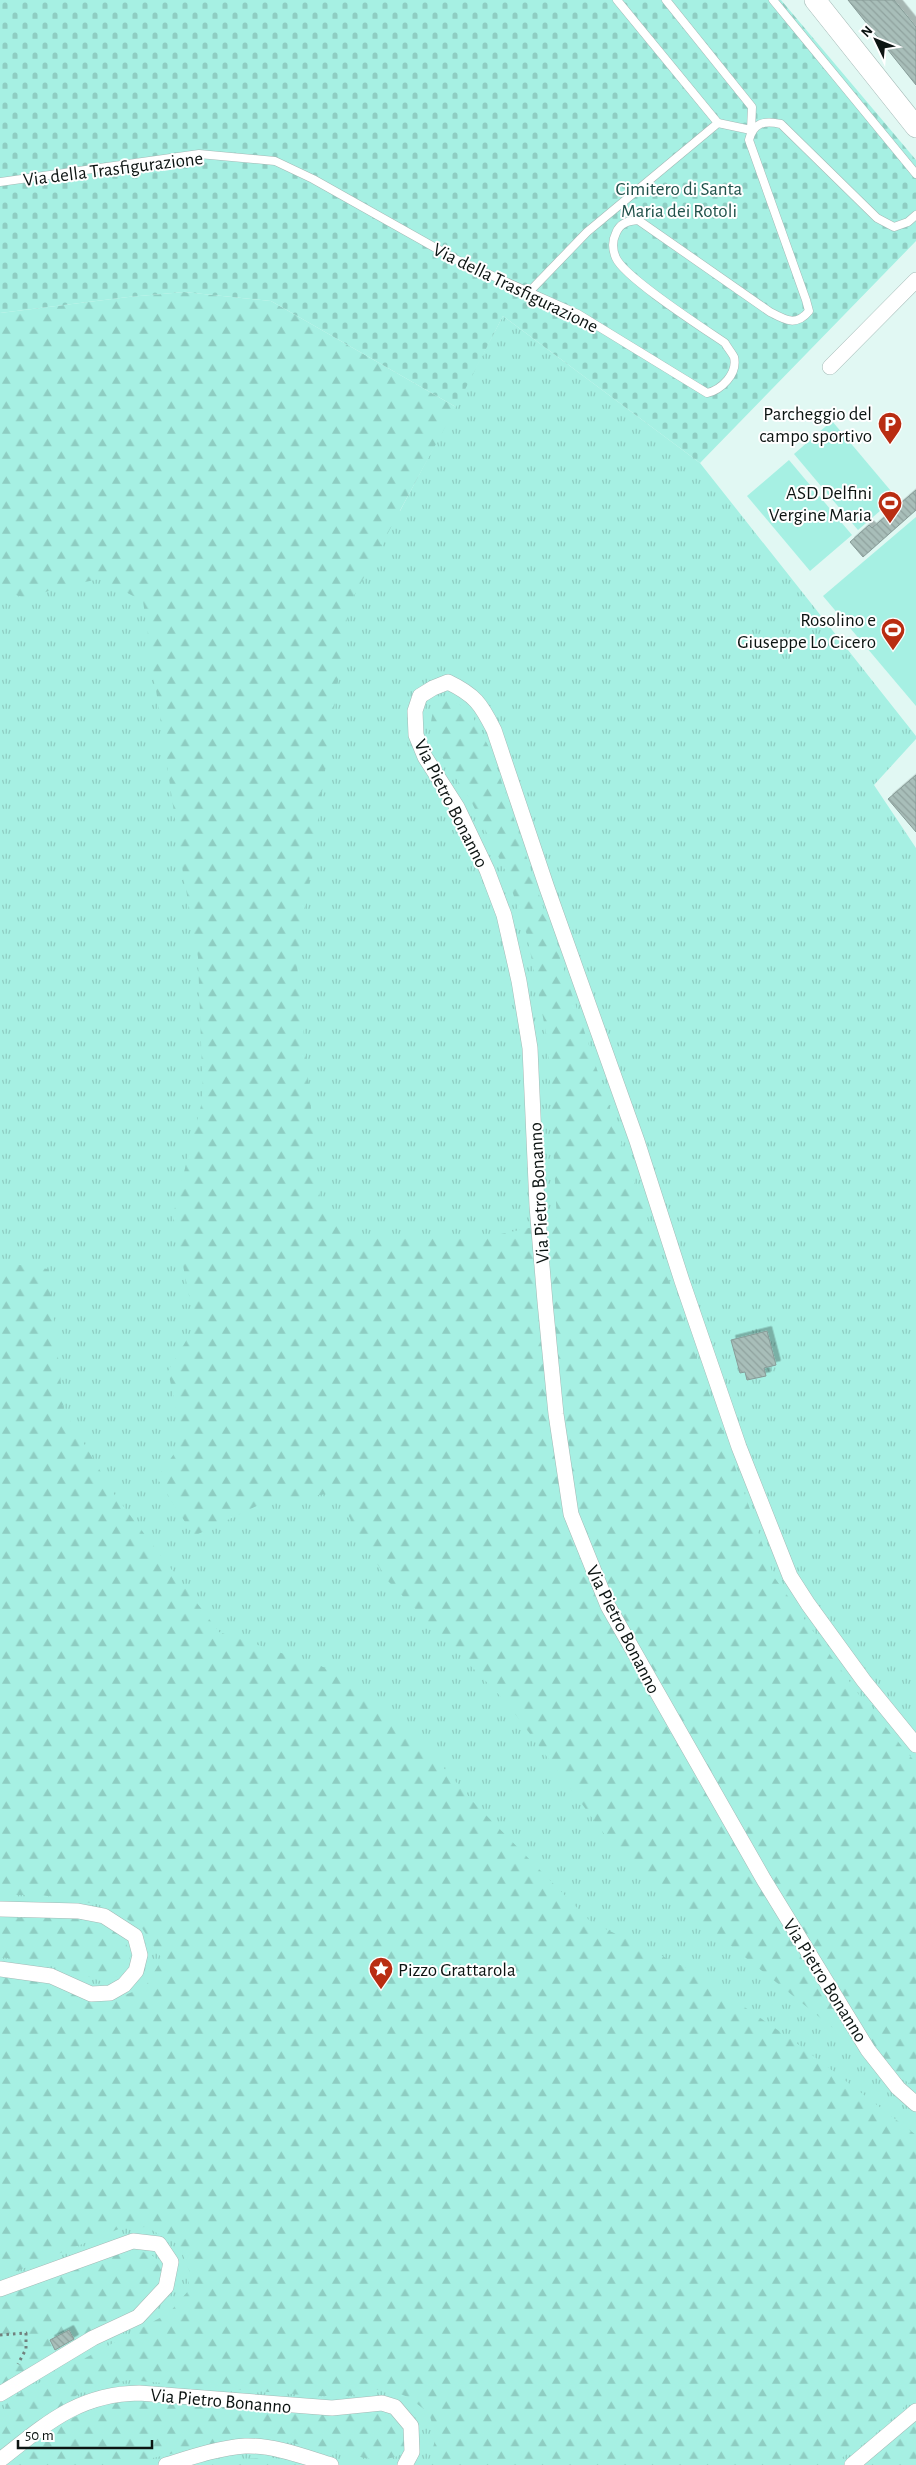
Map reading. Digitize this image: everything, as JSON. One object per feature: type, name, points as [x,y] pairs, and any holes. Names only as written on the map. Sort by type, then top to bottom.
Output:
[{"type":"main road","points":[[814,0],[916,127]]},
{"type":"street","points":[[830,367],[916,280]]},
{"type":"street","name":"Via Pietro Bonanno","points":[[916,1745],[858,1673],[790,1576],[739,1447],[682,1281],[638,1141],[547,888],[494,730],[483,707],[466,690],[448,682],[433,688],[420,696],[415,711],[416,735],[425,757],[457,807],[487,870],[500,906],[519,981],[530,1048],[537,1206],[545,1302],[556,1414],[571,1514],[608,1606],[764,1880],[868,2050],[898,2088],[916,2104]]},
{"type":"street","points":[[0,1909],[78,1911],[104,1916],[135,1936],[140,1955],[136,1972],[124,1985],[110,1993],[91,1994],[51,1976],[0,1969]]},
{"type":"street","points":[[0,2289],[133,2241],[160,2244],[172,2262],[166,2287],[138,2317],[93,2338],[0,2394]]},
{"type":"street","name":"Via Pietro Bonanno","points":[[0,2460],[47,2423],[74,2407],[115,2394],[139,2393],[332,2408],[382,2403],[394,2407],[411,2426],[412,2452],[405,2465]]},
{"type":"street","points":[[852,2465],[916,2411]]},
{"type":"street","points":[[166,2465],[225,2448],[248,2446],[294,2453],[332,2465]]},
{"type":"lane","points":[[618,0],[718,124],[751,130]]},
{"type":"lane","points":[[666,0],[752,107],[751,130]]},
{"type":"lane","points":[[773,0],[916,174]]},
{"type":"lane","points":[[751,130],[757,124],[769,121],[781,124],[877,218],[894,227],[908,222],[916,216]]},
{"type":"lane","points":[[529,292],[587,232],[718,124]]},
{"type":"lane","name":"Via della Trasfigurazione","points":[[0,182],[199,154],[275,160],[313,179],[457,260],[578,314],[707,393],[718,391],[728,378],[734,367],[734,357],[725,344],[629,274],[616,259],[612,242],[618,229],[627,221],[638,220],[770,312],[790,322],[802,320],[809,311],[749,140],[751,130]]},
{"type":"path","points":[[0,2335],[26,2333],[26,2349],[14,2371]]},
{"type":"green space","name":"Cimitero di Santa Maria dei Rotoli","points":[[0,0],[781,0],[916,160],[916,241],[700,463],[503,316],[456,407],[271,301],[184,292],[0,313]]},
{"type":"green space","points":[[184,292],[271,301],[456,407],[349,605],[297,965],[320,1200],[352,1235],[501,1234],[557,1222],[548,1043],[527,935],[505,870],[471,801],[442,757],[430,728],[433,710],[449,699],[469,710],[492,753],[634,1181],[774,1577],[862,1699],[916,1763],[916,2088],[854,2045],[622,1858],[507,1703],[387,1580],[335,1493],[265,1502],[194,1536],[157,1478],[183,1441],[168,1371],[195,1326],[173,1215],[203,1098],[198,957],[182,867],[143,601],[100,579],[59,587],[27,599],[0,589],[0,313]]},
{"type":"green space","points":[[503,316],[700,463],[916,736],[916,739],[874,785],[916,848],[916,2465],[0,2465],[0,496],[400,511]]},
{"type":"green space","points":[[832,421],[896,497],[858,530],[794,454]]},
{"type":"green space","points":[[789,460],[852,535],[810,571],[747,496]]},
{"type":"green space","name":"Rosolino e Giuseppe Lo Cicero","points":[[916,517],[916,706],[823,596]]},
{"type":"green space","points":[[0,1262],[48,1269],[64,1410],[114,1494],[219,1632],[326,1668],[423,1744],[476,1805],[591,1922],[691,1970],[795,2042],[916,2135],[916,2396],[865,2443],[830,2465],[425,2465],[429,2461],[436,2437],[429,2413],[408,2397],[385,2388],[349,2396],[314,2396],[128,2380],[80,2393],[0,2450],[0,2420],[9,2399],[169,2313],[189,2290],[189,2270],[179,2245],[146,2227],[121,2228],[0,2278],[0,1978],[28,1978],[77,1994],[112,2000],[145,1987],[162,1959],[142,1928],[103,1905],[41,1895],[0,1895]]},
{"type":"green space","points":[[41,1917],[84,1920],[105,1925],[114,1930],[126,1943],[131,1955],[123,1972],[106,1983],[56,1965],[0,1957],[0,1919]]},
{"type":"green space","points":[[127,2249],[148,2253],[159,2263],[164,2278],[154,2294],[129,2315],[0,2386],[0,2298]]},
{"type":"green space","points":[[157,2399],[293,2414],[348,2413],[380,2408],[395,2418],[407,2431],[407,2447],[398,2456],[380,2461],[253,2435],[122,2465],[8,2465],[68,2420],[112,2401]]},
{"type":"green space","points":[[916,2417],[916,2465],[861,2465]]},
{"type":"green space","points":[[275,2458],[298,2465],[210,2465],[235,2459]]},
{"type":"building","points":[[848,0],[894,0],[916,27],[916,85]]},
{"type":"building","name":"ASD Delfini Vergine Maria","points":[[916,490],[916,510],[863,557],[850,542],[869,525],[872,528]]},
{"type":"building","points":[[916,775],[916,832],[888,799]]},
{"type":"building","points":[[767,1331],[776,1365],[764,1368],[766,1376],[747,1380],[745,1372],[740,1373],[731,1340]]},
{"type":"building","points":[[69,2330],[74,2339],[55,2350],[50,2340]]},
{"type":"place","name":"Parcheggio del campo sportivo","points":[[890,445]]},
{"type":"place","name":"ASD Delfini Vergine Maria","points":[[890,524]]},
{"type":"place","name":"Rosolino e Giuseppe Lo Cicero","points":[[893,651]]},
{"type":"place","name":"Pizzo Grattarola","points":[[381,1990]]}]
